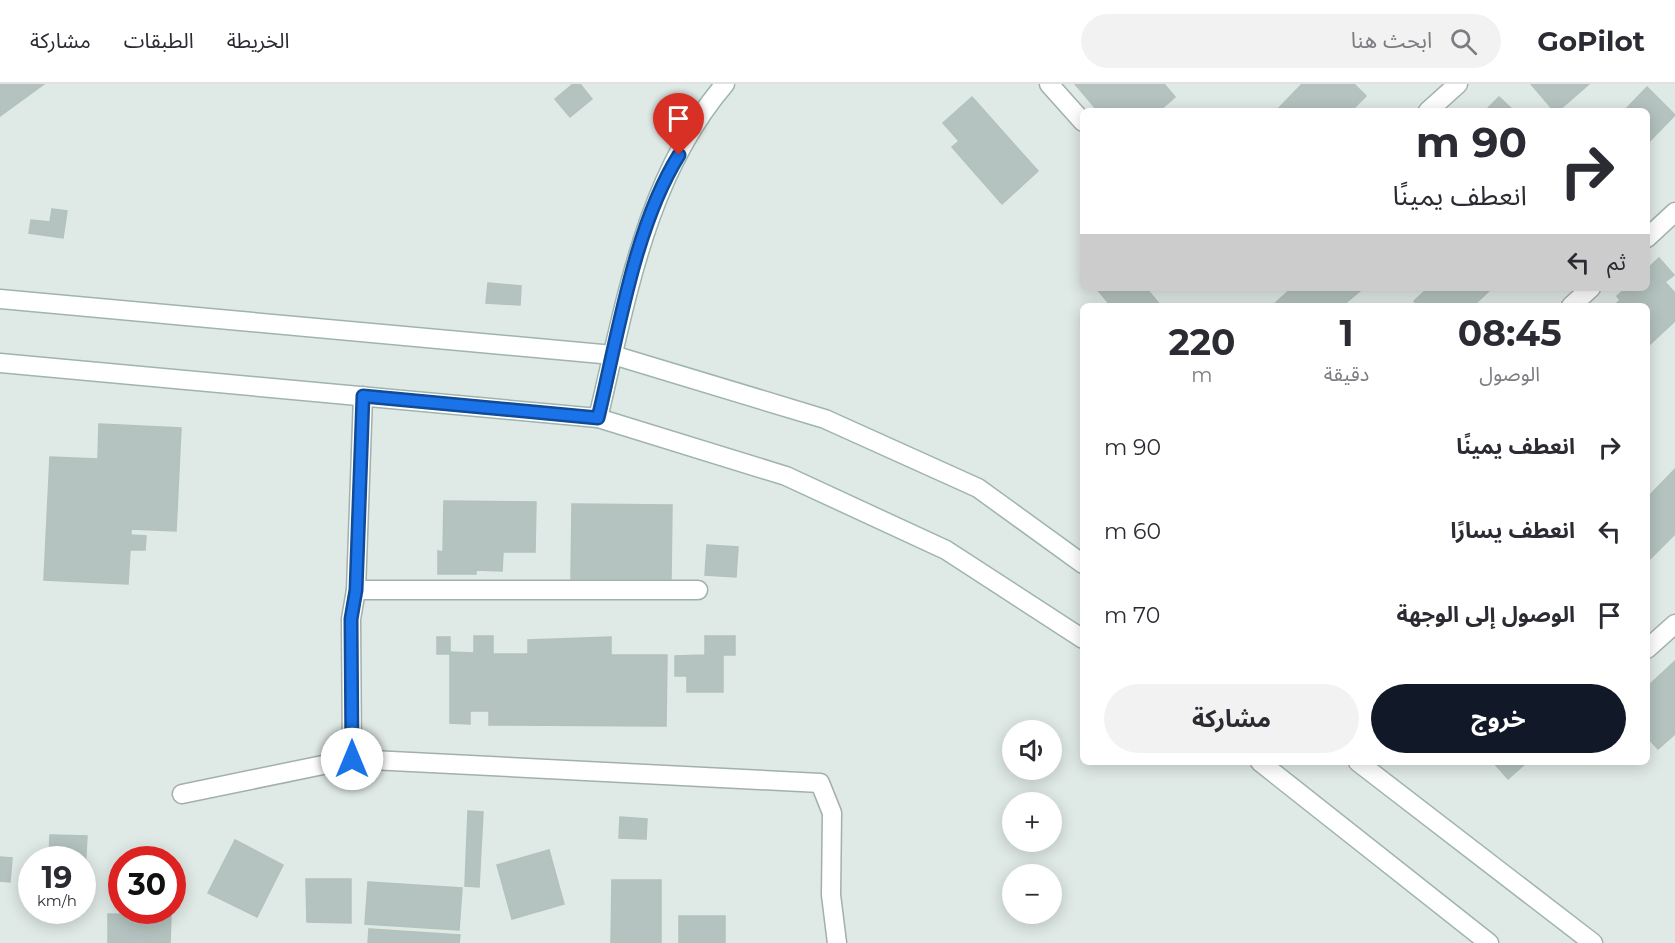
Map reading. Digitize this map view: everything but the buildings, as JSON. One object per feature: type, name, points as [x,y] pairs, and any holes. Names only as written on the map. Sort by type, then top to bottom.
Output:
[{"type":"street","points":[[598,418],[642,239],[668,171],[725,84]]},
{"type":"street","points":[[1048,84],[1080,119]]},
{"type":"street","points":[[1431,108],[1458,84]]},
{"type":"street","points":[[1650,235],[1675,212]]},
{"type":"street","points":[[1574,303],[1588,291]]},
{"type":"street","points":[[0,299],[613,355],[825,419],[978,488],[1080,562]]},
{"type":"street","points":[[0,363],[598,418],[786,476],[946,550],[1080,637]]},
{"type":"street","points":[[352,759],[351,619],[356,590],[363,396]]},
{"type":"street","points":[[356,590],[698,590]]},
{"type":"street","points":[[1650,646],[1675,624]]},
{"type":"street","points":[[182,794],[352,759],[820,783],[832,813],[831,895],[837,943]]},
{"type":"street","points":[[1264,765],[1489,943]]},
{"type":"street","points":[[1362,765],[1593,943]]},
{"type":"route","points":[[352,759],[351,619],[356,590],[363,396],[598,418],[642,239],[668,171],[679,155]]}]
